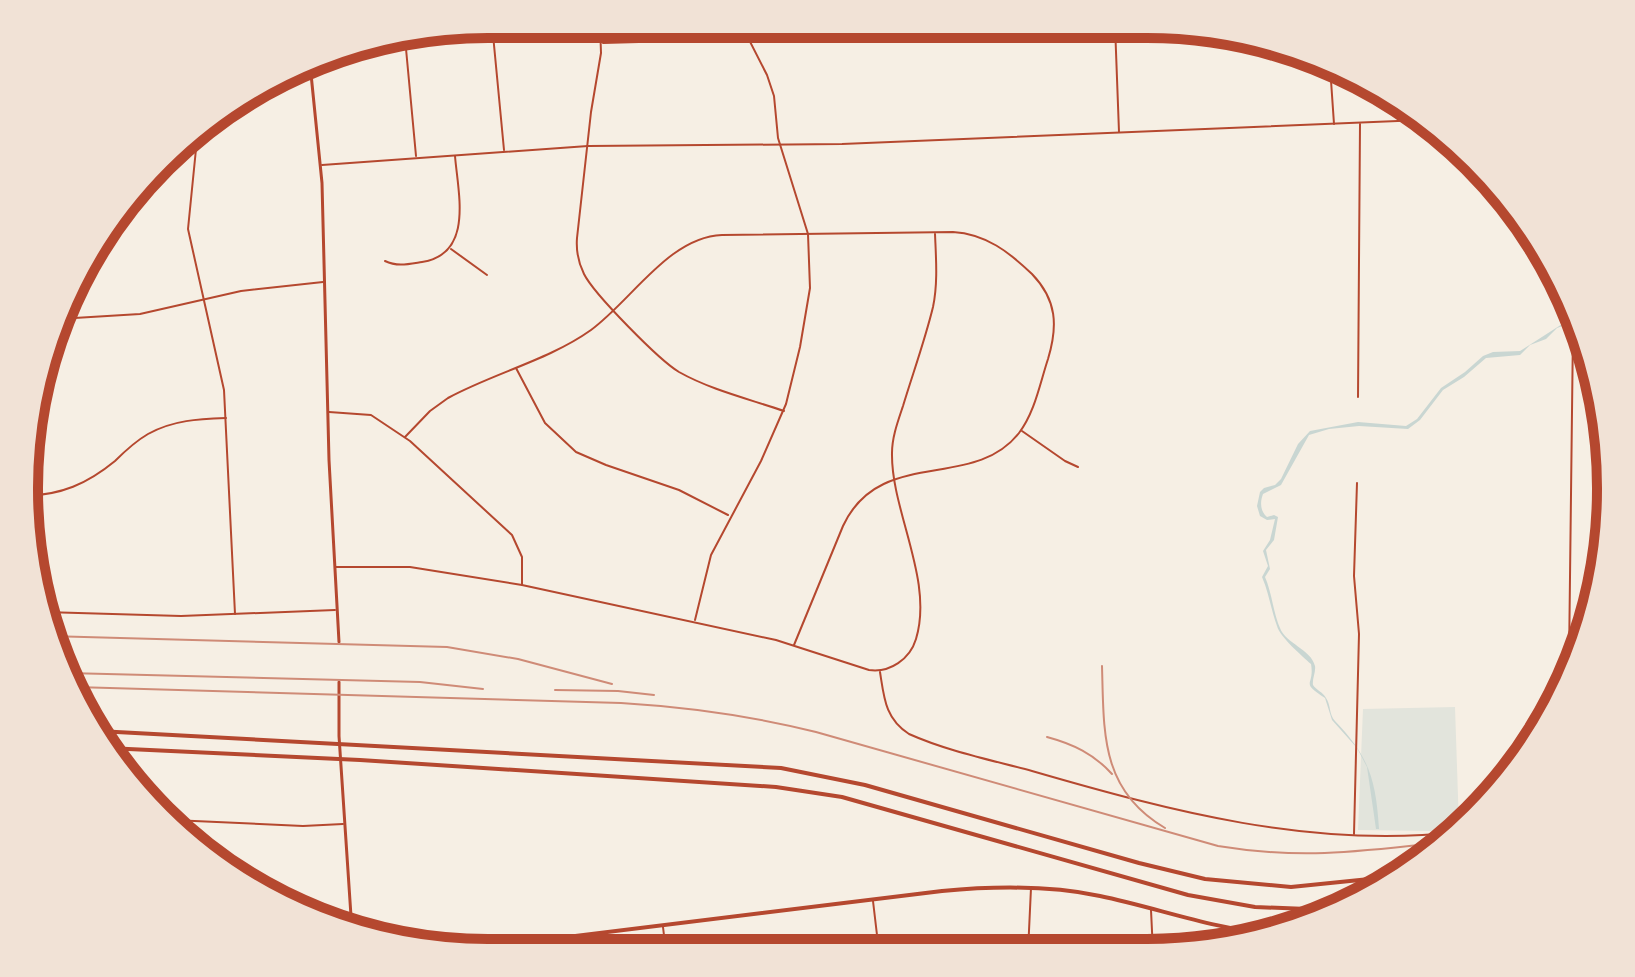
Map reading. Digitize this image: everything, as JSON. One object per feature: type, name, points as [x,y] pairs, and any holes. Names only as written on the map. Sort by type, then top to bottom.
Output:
[{"type":"main road","points":[[109,732],[781,768],[841,779],[1205,879],[1291,887],[1372,879]]},
{"type":"main road","points":[[121,749],[360,760],[776,787],[842,797],[1188,895],[1255,907],[1308,909]]},
{"type":"main road","points":[[561,939],[979,888],[1031,887],[1089,894],[1207,924],[1239,929]]},
{"type":"street","points":[[493,38],[504,150]]},
{"type":"street","points":[[601,38],[577,238],[577,255],[588,282],[674,369],[697,381],[784,411]]},
{"type":"street","points":[[602,43],[724,38]]},
{"type":"street","points":[[694,622],[705,570],[784,411],[809,301],[808,234],[781,145],[772,91],[747,38]]},
{"type":"street","points":[[1116,38],[1119,133]]},
{"type":"street","points":[[406,46],[416,158]]},
{"type":"street","points":[[311,74],[321,165],[339,642]]},
{"type":"street","points":[[1331,77],[1334,124]]},
{"type":"street","points":[[321,165],[588,146],[781,145],[1407,121]]},
{"type":"street","points":[[1358,397],[1360,123]]},
{"type":"street","points":[[196,146],[188,229],[221,368],[235,614]]},
{"type":"street","points":[[385,261],[396,265],[427,262],[450,248],[460,220],[454,155]]},
{"type":"street","points":[[335,567],[413,567],[522,585],[794,645],[857,667],[880,671],[895,665],[908,655],[919,623],[917,578],[892,457],[894,438],[934,301],[935,232]]},
{"type":"street","points":[[405,437],[443,401],[578,338],[614,310],[672,255],[695,240],[715,235],[935,232],[969,233],[990,241],[1019,262],[1040,283],[1055,318],[1053,338],[1032,410],[1021,431],[1009,444],[990,456],[895,478],[871,490],[852,508],[794,645]]},
{"type":"street","points":[[450,248],[487,275]]},
{"type":"street","points":[[71,318],[132,315],[261,288],[325,282]]},
{"type":"street","points":[[1569,644],[1573,344]]},
{"type":"street","points":[[515,367],[545,423],[576,452],[679,490],[730,516]]},
{"type":"street","points":[[328,412],[371,415],[405,437],[512,535],[522,557],[522,585]]},
{"type":"street","points":[[38,495],[55,494],[83,484],[143,437],[167,425],[195,419],[226,418]]},
{"type":"street","points":[[1021,431],[1078,467]]},
{"type":"street","points":[[1354,835],[1359,629],[1354,576],[1357,483]]},
{"type":"street","points":[[55,612],[162,616],[337,610]]},
{"type":"street","points":[[880,671],[891,718],[901,729],[918,738],[1132,800],[1196,815],[1277,828],[1354,835],[1435,834]]},
{"type":"street","points":[[339,682],[339,736],[351,917]]},
{"type":"street","points":[[184,821],[303,826],[346,823]]},
{"type":"street","points":[[1029,939],[1031,887]]},
{"type":"street","points":[[873,900],[878,939]]},
{"type":"street","points":[[1151,909],[1152,939]]},
{"type":"street","points":[[663,926],[664,939]]},
{"type":"shaded area","points":[[1565,322],[1566,325],[1557,328],[1546,339],[1530,345],[1520,355],[1486,358],[1443,390],[1420,420],[1408,429],[1359,426],[1309,435],[1281,485],[1263,494],[1261,500],[1267,517],[1278,517],[1274,540],[1266,550],[1270,569],[1265,577],[1278,622],[1283,634],[1313,660],[1313,685],[1325,696],[1333,719],[1356,746],[1369,770],[1376,796],[1379,829],[1376,829],[1367,767],[1357,748],[1332,720],[1325,698],[1310,686],[1311,664],[1282,635],[1275,620],[1262,577],[1268,566],[1263,551],[1270,540],[1275,519],[1267,520],[1260,516],[1257,506],[1260,492],[1281,479],[1298,444],[1310,431],[1358,422],[1406,426],[1417,419],[1441,388],[1483,356],[1493,352],[1520,351]]},
{"type":"shaded area","points":[[1455,707],[1459,813],[1441,829],[1358,830],[1363,709]]},
{"type":"railway","points":[[63,636],[447,647],[518,659],[612,684]]},
{"type":"railway","points":[[1102,666],[1106,736],[1117,777],[1128,796],[1165,828]]},
{"type":"railway","points":[[77,673],[420,682],[483,689]]},
{"type":"railway","points":[[84,687],[621,703],[695,710],[816,732],[1218,846],[1306,853],[1423,845]]},
{"type":"railway","points":[[555,690],[654,695]]},
{"type":"railway","points":[[1047,737],[1082,751],[1112,774]]}]
